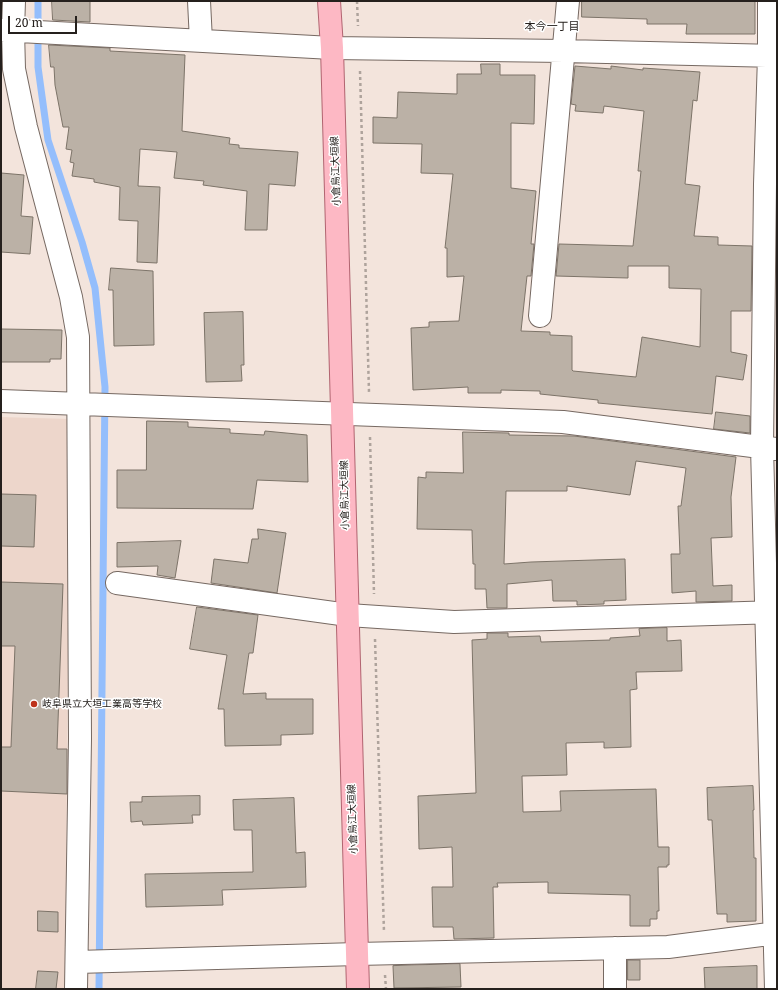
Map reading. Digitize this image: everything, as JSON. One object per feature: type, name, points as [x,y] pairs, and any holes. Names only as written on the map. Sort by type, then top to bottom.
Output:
[{"type":"main road","name":"小倉烏江大垣線","points":[[329,1],[332,48],[343,413],[358,989]]},
{"type":"street","points":[[14,1],[14,69],[26,127],[71,297],[78,337],[82,405],[80,739],[81,962],[76,989]]},
{"type":"street","points":[[199,1],[201,41]]},
{"type":"street","points":[[540,316],[568,1]]},
{"type":"street","points":[[769,1],[773,56],[769,448],[776,989]]},
{"type":"street","points":[[13,31],[332,48],[564,51],[773,56]]},
{"type":"street","points":[[1,402],[563,422],[769,448]]},
{"type":"street","points":[[117,583],[348,615],[454,622],[771,612]]},
{"type":"street","points":[[81,962],[385,953],[668,947],[776,933]]},
{"type":"street","points":[[615,948],[615,989]]},
{"type":"path","points":[[357,1],[386,989]]},
{"type":"shaded area","name":"岐阜県立大垣工業高等学校","points":[[1,417],[70,419],[65,989],[1,989]]},
{"type":"building","points":[[52,1],[90,1],[90,22],[53,20]]},
{"type":"building","points":[[582,1],[755,1],[755,34],[686,34],[687,24],[647,24],[647,19],[582,17]]},
{"type":"building","points":[[49,45],[110,48],[110,51],[185,55],[182,131],[230,138],[229,144],[239,145],[239,148],[298,152],[295,186],[269,184],[267,230],[245,230],[247,191],[203,185],[204,181],[174,178],[177,152],[140,149],[138,186],[160,187],[157,263],[137,262],[138,221],[119,220],[120,187],[94,182],[94,179],[72,176],[74,163],[70,162],[72,150],[66,149],[69,127],[63,127],[55,85],[54,67],[51,67]]},
{"type":"building","points":[[481,64],[500,64],[500,75],[535,75],[534,124],[511,123],[511,188],[536,191],[531,244],[534,244],[531,276],[527,276],[521,331],[550,332],[550,335],[572,336],[573,371],[636,377],[642,337],[700,347],[701,289],[669,288],[669,266],[628,266],[628,278],[556,276],[559,244],[633,246],[641,171],[638,171],[644,111],[604,106],[603,113],[575,111],[576,105],[571,104],[575,66],[611,69],[611,66],[643,70],[643,68],[700,72],[697,101],[693,100],[685,184],[700,186],[694,236],[718,237],[718,245],[752,246],[751,311],[731,311],[731,352],[747,355],[743,380],[716,376],[712,414],[598,403],[598,400],[540,394],[540,391],[501,390],[501,393],[468,393],[468,387],[413,390],[411,328],[429,327],[429,322],[459,321],[464,276],[447,277],[447,248],[445,248],[453,174],[421,173],[422,144],[373,143],[373,117],[397,118],[398,92],[457,94],[457,74],[481,74]]},
{"type":"building","points":[[1,173],[24,175],[21,216],[33,217],[30,254],[1,252]]},
{"type":"building","points":[[111,268],[153,271],[154,345],[114,346],[113,290],[109,290]]},
{"type":"building","points":[[243,312],[244,365],[241,365],[242,381],[206,382],[204,313]]},
{"type":"building","points":[[1,329],[62,330],[61,359],[50,359],[50,362],[1,362]]},
{"type":"building","points":[[716,412],[750,416],[750,433],[714,429]]},
{"type":"building","points":[[147,421],[188,422],[188,427],[230,429],[230,433],[264,435],[265,431],[307,435],[308,482],[257,480],[253,509],[117,508],[117,470],[146,470]]},
{"type":"building","points":[[463,432],[509,433],[509,435],[574,436],[736,457],[731,497],[732,537],[711,538],[713,586],[732,585],[732,601],[696,602],[696,591],[672,593],[671,554],[680,554],[678,506],[681,506],[686,468],[636,461],[630,495],[567,486],[567,491],[506,491],[504,564],[625,559],[626,600],[604,601],[604,604],[577,605],[577,601],[553,601],[552,580],[507,584],[507,608],[487,608],[486,589],[475,589],[475,564],[473,564],[472,530],[417,529],[418,477],[426,478],[426,472],[463,473]]},
{"type":"building","points":[[1,494],[36,495],[34,547],[1,546]]},
{"type":"building","points":[[258,529],[286,533],[277,593],[211,583],[214,559],[248,563],[252,539],[258,539]]},
{"type":"building","points":[[181,541],[175,578],[157,575],[158,566],[117,567],[117,543]]},
{"type":"building","points":[[1,582],[63,584],[57,749],[67,749],[67,794],[1,791],[1,747],[11,747],[15,646],[1,646]]},
{"type":"building","points":[[197,607],[258,615],[253,653],[249,653],[243,694],[266,693],[266,699],[313,699],[313,734],[281,735],[281,745],[225,746],[224,709],[218,709],[227,655],[190,649]]},
{"type":"building","points":[[667,628],[667,641],[681,640],[682,671],[636,672],[637,689],[630,690],[631,747],[604,748],[604,742],[566,743],[567,775],[522,776],[523,812],[561,811],[560,791],[656,789],[658,847],[669,847],[669,865],[667,865],[667,867],[658,867],[659,911],[657,911],[657,919],[650,919],[650,926],[630,926],[630,895],[548,893],[548,882],[497,883],[498,887],[493,887],[494,938],[454,939],[453,927],[433,927],[432,887],[453,887],[452,847],[419,849],[418,796],[476,793],[472,640],[487,639],[487,633],[508,633],[508,637],[540,636],[541,642],[610,640],[610,638],[640,636],[639,629]]},
{"type":"building","points":[[753,786],[754,858],[756,858],[756,921],[727,922],[727,914],[717,914],[712,820],[708,820],[707,788]]},
{"type":"building","points":[[200,796],[200,815],[192,815],[193,823],[143,825],[142,821],[131,822],[130,802],[142,802],[142,797]]},
{"type":"building","points":[[294,798],[296,853],[305,852],[306,887],[222,890],[223,905],[146,907],[145,874],[253,872],[252,830],[234,830],[233,800]]},
{"type":"building","points":[[38,911],[58,912],[58,932],[38,931]]},
{"type":"building","points":[[628,960],[640,960],[640,980],[628,980]]},
{"type":"building","points":[[460,964],[461,987],[394,988],[393,966]]},
{"type":"building","points":[[757,966],[757,989],[705,989],[704,968]]},
{"type":"building","points":[[38,971],[58,972],[56,989],[36,989]]},
{"type":"waterway","points":[[38,1],[38,67],[48,140],[82,242],[95,288],[105,387],[99,989]]},
{"type":"place","name":"岐阜県立大垣工業高等学校","points":[[34,704]]},
{"type":"district","name":"本今一丁目","points":[[552,27]]}]
